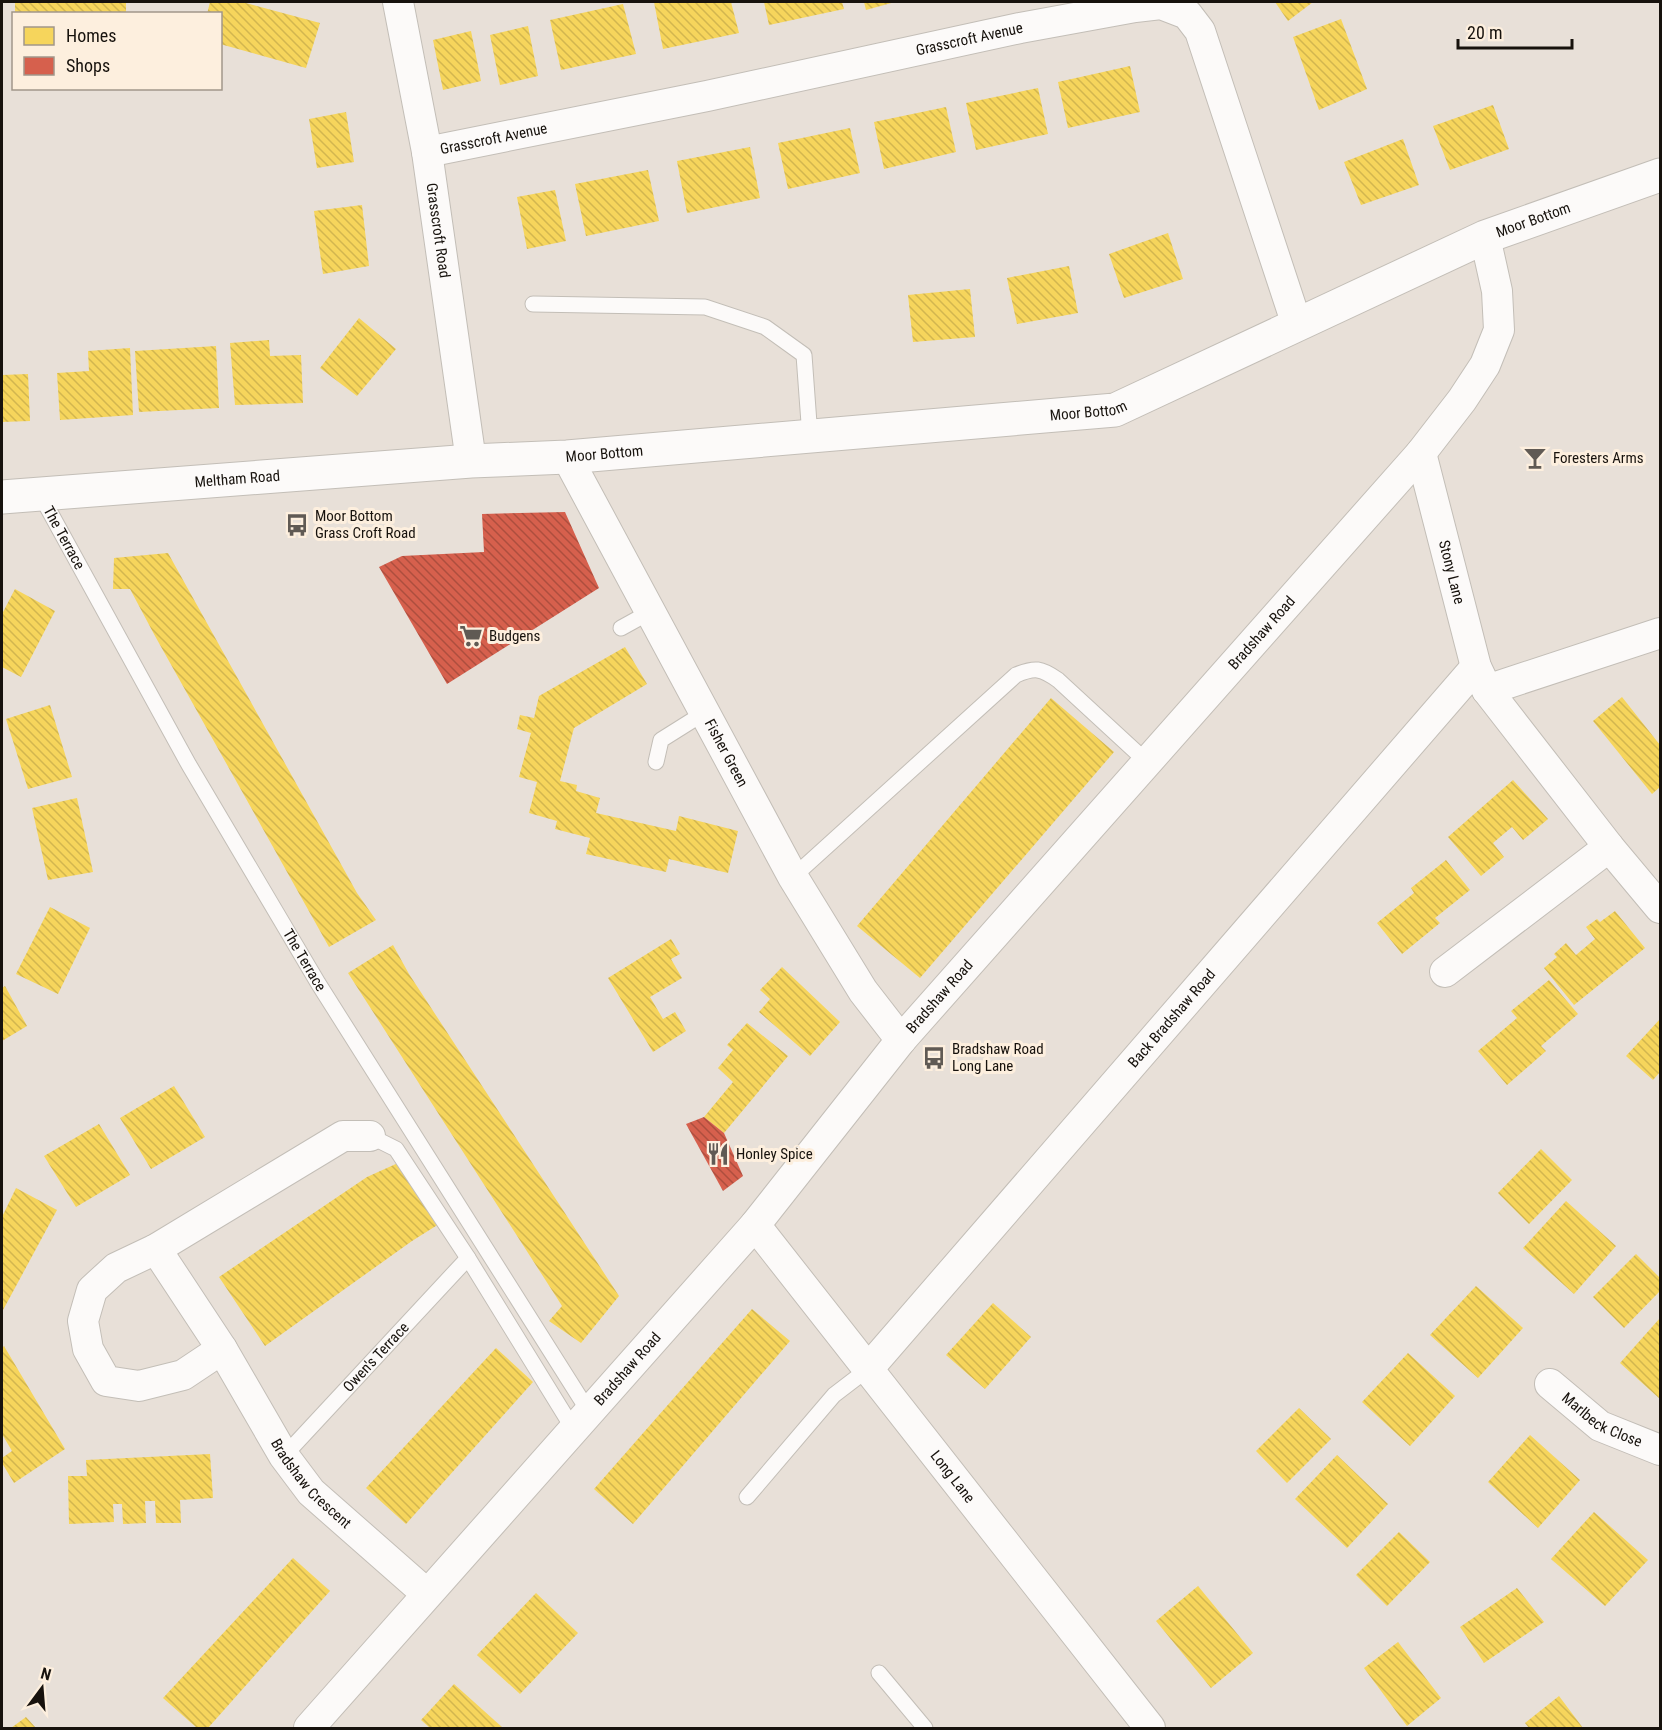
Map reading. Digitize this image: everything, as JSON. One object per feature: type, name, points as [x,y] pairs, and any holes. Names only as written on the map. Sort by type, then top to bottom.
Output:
[{"type":"street","name":"Grasscroft Road","points":[[398,2],[427,152],[471,461]]},
{"type":"street","name":"Grasscroft Avenue","points":[[427,152],[707,96],[1020,28],[1161,4],[1187,14],[1200,32],[1298,325]]},
{"type":"street","name":"Moor Bottom","points":[[471,461],[567,457],[1114,410],[1485,237],[1660,175]]},
{"type":"street","name":"Bradshaw Road","points":[[309,1728],[755,1225],[901,1040],[1421,453],[1462,400],[1485,365],[1499,330],[1497,291],[1485,237]]},
{"type":"street","name":"Stony Lane","points":[[1421,453],[1481,679],[1609,847],[1660,908]]},
{"type":"street","name":"Fisher Green","points":[[567,457],[793,877],[863,991],[901,1040]]},
{"type":"street","name":"Meltham Road","points":[[2,497],[471,461]]},
{"type":"street","points":[[1481,679],[1660,633]]},
{"type":"street","name":"Back Bradshaw Road","points":[[868,1369],[1481,679]]},
{"type":"street","points":[[1444,972],[1609,847]]},
{"type":"street","points":[[222,1349],[183,1375],[139,1386],[106,1381],[88,1349],[83,1321],[92,1290],[116,1268],[156,1249],[343,1136],[370,1136]]},
{"type":"street","name":"Long Lane","points":[[755,1225],[1150,1728]]},
{"type":"street","name":"Bradshaw Crescent","points":[[156,1249],[222,1349],[284,1456],[311,1492],[427,1594]]},
{"type":"street","name":"Marlbeck Close","points":[[1550,1384],[1600,1426],[1660,1450]]},
{"type":"lane","points":[[533,304],[705,307],[765,327],[804,355],[810,437]]},
{"type":"lane","name":"The Terrace","points":[[40,494],[189,765],[581,1421]]},
{"type":"lane","points":[[621,628],[650,612]]},
{"type":"lane","points":[[793,877],[1016,675],[1031,669],[1046,671],[1058,680],[1147,762]]},
{"type":"lane","points":[[656,762],[661,740],[704,713]]},
{"type":"lane","points":[[370,1136],[396,1149],[581,1421]]},
{"type":"lane","name":"Owen's Terrace","points":[[284,1456],[468,1258]]},
{"type":"lane","points":[[747,1497],[834,1395],[868,1369]]},
{"type":"lane","points":[[879,1673],[925,1728]]},
{"type":"building: Homes","points":[[15,2],[126,2],[126,12],[15,12]]},
{"type":"building: Homes","points":[[210,2],[242,2],[320,23],[306,68],[222,45],[222,12],[208,12]]},
{"type":"building: Homes","points":[[654,2],[731,2],[739,33],[663,49]]},
{"type":"building: Homes","points":[[764,2],[842,2],[844,9],[769,25]]},
{"type":"building: Homes","points":[[864,2],[895,2],[866,10]]},
{"type":"building: Homes","points":[[1275,2],[1313,2],[1288,21]]},
{"type":"building: Homes","points":[[623,4],[636,54],[561,70],[550,20]]},
{"type":"building: Homes","points":[[1341,19],[1367,89],[1319,110],[1293,37]]},
{"type":"building: Homes","points":[[528,26],[538,76],[500,85],[490,35]]},
{"type":"building: Homes","points":[[471,31],[481,81],[443,90],[433,40]]},
{"type":"building: Homes","points":[[1130,66],[1140,112],[1068,128],[1058,82]]},
{"type":"building: Homes","points":[[1038,88],[1048,134],[976,150],[966,103]]},
{"type":"building: Homes","points":[[1493,105],[1509,149],[1450,170],[1433,126]]},
{"type":"building: Homes","points":[[946,107],[956,152],[884,169],[874,122]]},
{"type":"building: Homes","points":[[346,112],[354,162],[317,168],[309,119]]},
{"type":"building: Homes","points":[[850,128],[860,173],[788,189],[778,143]]},
{"type":"building: Homes","points":[[1403,139],[1419,185],[1361,205],[1344,162]]},
{"type":"building: Homes","points":[[750,147],[760,198],[687,213],[677,161]]},
{"type":"building: Homes","points":[[648,170],[659,221],[586,236],[575,184]]},
{"type":"building: Homes","points":[[555,190],[566,241],[527,249],[517,197]]},
{"type":"building: Homes","points":[[362,205],[369,266],[323,274],[314,211]]},
{"type":"building: Homes","points":[[1168,233],[1183,279],[1124,298],[1109,254]]},
{"type":"building: Homes","points":[[1069,266],[1078,313],[1017,324],[1007,278]]},
{"type":"building: Homes","points":[[970,289],[975,337],[913,342],[908,295]]},
{"type":"building: Homes","points":[[359,318],[396,349],[357,396],[320,368]]},
{"type":"building: Homes","points":[[269,340],[270,356],[301,355],[303,403],[235,405],[230,343]]},
{"type":"building: Homes","points":[[216,346],[219,408],[139,412],[135,351]]},
{"type":"building: Homes","points":[[130,348],[133,415],[60,420],[57,373],[89,371],[88,351]]},
{"type":"building: Homes","points":[[28,374],[30,421],[2,422],[2,375]]},
{"type":"building: Homes","points":[[168,553],[357,893],[376,920],[329,947],[130,589],[113,589],[114,558]]},
{"type":"building: Homes","points":[[15,589],[55,611],[21,677],[2,667],[2,614]]},
{"type":"building: Homes","points":[[625,647],[647,684],[574,728],[560,781],[577,785],[576,791],[600,798],[596,813],[676,831],[679,816],[738,831],[728,873],[669,859],[666,872],[586,854],[590,838],[555,829],[557,821],[529,813],[537,782],[519,777],[531,733],[517,729],[520,715],[534,718],[539,696]]},
{"type":"building: Homes","points":[[1622,697],[1660,745],[1660,787],[1652,794],[1593,721]]},
{"type":"building: Homes","points":[[1051,698],[1114,752],[920,978],[857,926]]},
{"type":"building: Homes","points":[[50,705],[72,777],[28,789],[6,719]]},
{"type":"building: Homes","points":[[1513,780],[1548,819],[1523,840],[1512,827],[1493,843],[1504,857],[1481,876],[1448,837]]},
{"type":"building: Homes","points":[[77,798],[93,872],[48,880],[32,808]]},
{"type":"building: Homes","points":[[1446,860],[1470,890],[1435,918],[1440,923],[1402,954],[1377,923],[1414,893],[1411,888]]},
{"type":"building: Homes","points":[[50,907],[90,928],[58,994],[16,974]]},
{"type":"building: Homes","points":[[1615,911],[1645,948],[1574,1005],[1544,968],[1557,957],[1554,954],[1566,943],[1576,955],[1595,939],[1586,927],[1597,919],[1600,922]]},
{"type":"building: Homes","points":[[671,939],[680,954],[671,959],[682,978],[650,997],[663,1019],[675,1012],[686,1031],[653,1052],[608,978]]},
{"type":"building: Homes","points":[[393,945],[409,974],[619,1296],[581,1343],[549,1321],[562,1306],[348,973]]},
{"type":"building: Homes","points":[[782,967],[840,1022],[810,1056],[759,1012],[770,999],[760,990]]},
{"type":"building: Homes","points":[[1549,980],[1578,1014],[1541,1046],[1546,1051],[1507,1085],[1478,1051],[1517,1018],[1511,1011]]},
{"type":"building: Homes","points":[[5,986],[27,1026],[2,1041],[2,988]]},
{"type":"building: Homes","points":[[1660,1019],[1660,1072],[1653,1080],[1626,1056]]},
{"type":"building: Homes","points":[[747,1023],[788,1056],[724,1133],[704,1117],[733,1082],[718,1068],[733,1050],[727,1045]]},
{"type":"building: Homes","points":[[174,1086],[205,1137],[151,1169],[120,1118]]},
{"type":"building: Homes","points":[[99,1124],[130,1175],[76,1207],[44,1156]]},
{"type":"building: Homes","points":[[1541,1149],[1572,1180],[1529,1224],[1498,1193]]},
{"type":"building: Homes","points":[[398,1163],[439,1224],[265,1346],[219,1277],[367,1177]]},
{"type":"building: Homes","points":[[16,1188],[57,1210],[2,1312],[2,1217]]},
{"type":"building: Homes","points":[[1566,1201],[1616,1246],[1574,1294],[1523,1248]]},
{"type":"building: Homes","points":[[1636,1254],[1660,1278],[1660,1291],[1624,1328],[1593,1297]]},
{"type":"building: Homes","points":[[1476,1286],[1523,1328],[1478,1378],[1430,1335]]},
{"type":"building: Homes","points":[[993,1303],[1031,1337],[985,1389],[946,1355]]},
{"type":"building: Homes","points":[[752,1309],[790,1341],[633,1524],[594,1489]]},
{"type":"building: Homes","points":[[1660,1318],[1660,1399],[1620,1363]]},
{"type":"building: Homes","points":[[4,1346],[65,1449],[14,1483],[2,1463],[2,1458],[12,1451],[2,1434],[2,1348]]},
{"type":"building: Homes","points":[[496,1348],[533,1382],[406,1524],[366,1488]]},
{"type":"building: Homes","points":[[1408,1353],[1455,1396],[1410,1446],[1362,1402]]},
{"type":"building: Homes","points":[[1299,1408],[1331,1439],[1287,1483],[1256,1451]]},
{"type":"building: Homes","points":[[1530,1435],[1580,1480],[1538,1528],[1488,1482]]},
{"type":"building: Homes","points":[[210,1454],[213,1498],[180,1500],[181,1523],[156,1523],[155,1501],[145,1501],[146,1523],[123,1524],[122,1504],[113,1504],[114,1522],[69,1524],[68,1476],[87,1476],[86,1460]]},
{"type":"building: Homes","points":[[1337,1455],[1388,1504],[1347,1548],[1295,1499]]},
{"type":"building: Homes","points":[[1594,1512],[1648,1560],[1605,1606],[1551,1559]]},
{"type":"building: Homes","points":[[1399,1532],[1430,1562],[1387,1606],[1356,1575]]},
{"type":"building: Homes","points":[[293,1558],[330,1591],[208,1728],[197,1728],[163,1698]]},
{"type":"building: Homes","points":[[1198,1586],[1253,1653],[1211,1688],[1156,1621]]},
{"type":"building: Homes","points":[[1517,1588],[1544,1622],[1484,1663],[1460,1627]]},
{"type":"building: Homes","points":[[536,1593],[578,1633],[520,1694],[477,1655]]},
{"type":"building: Homes","points":[[1398,1642],[1441,1698],[1407,1726],[1364,1668]]},
{"type":"building: Homes","points":[[454,1684],[503,1728],[430,1728],[421,1720]]},
{"type":"building: Homes","points":[[1559,1696],[1583,1728],[1529,1728],[1525,1723]]},
{"type":"building: Homes","points":[[26,1717],[36,1728],[11,1728]]},
{"type":"building: Shops","name":"Budgens","points":[[565,512],[599,588],[447,684],[379,567],[402,556],[484,552],[482,514]]},
{"type":"building: Shops","name":"Honley Spice","points":[[704,1117],[724,1133],[743,1176],[723,1191],[686,1124]]},
{"type":"place","name":"Foresters Arms","points":[[1535,458]]},
{"type":"place","name":"Moor Bottom Grass Croft Road","points":[[297,525]]},
{"type":"place","name":"Budgens","points":[[471,636]]},
{"type":"place","name":"Bradshaw Road Long Lane","points":[[934,1058]]},
{"type":"place","name":"Honley Spice","points":[[718,1154]]}]
